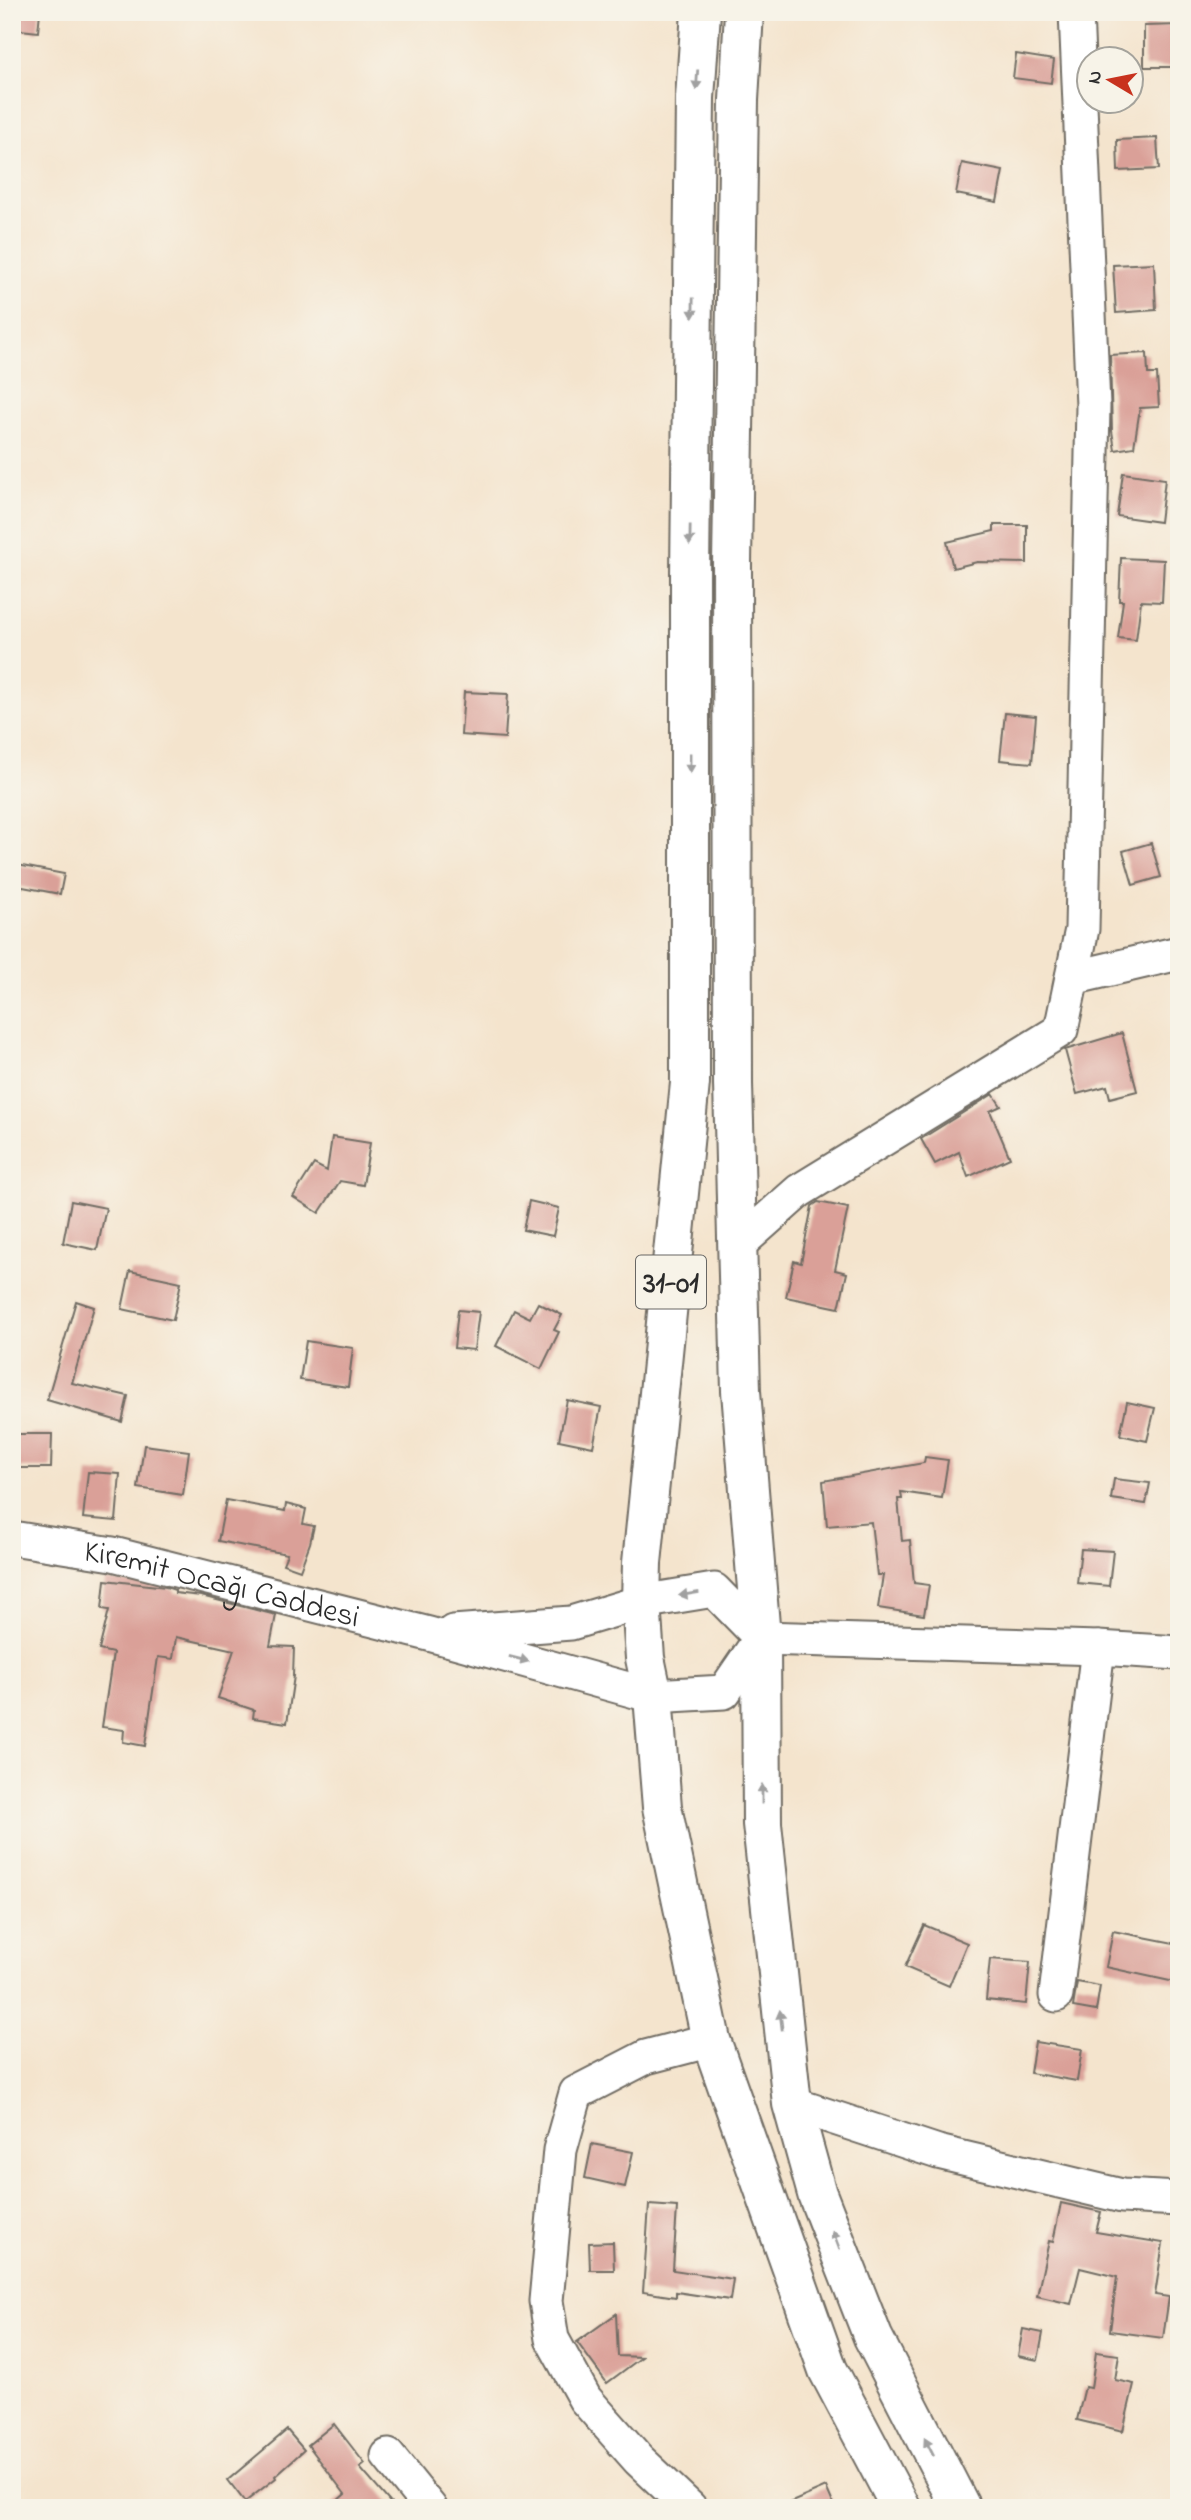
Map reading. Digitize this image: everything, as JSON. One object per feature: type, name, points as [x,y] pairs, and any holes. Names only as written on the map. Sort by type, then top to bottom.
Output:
[{"type":"highway","name":"31-01","points":[[701,12],[695,98],[690,521],[690,1083],[642,1563],[641,1602],[645,1658],[653,1696],[662,1807],[711,2040],[828,2370],[901,2508]]},
{"type":"highway","name":"31-01","points":[[744,12],[739,100],[732,564],[733,1084],[741,1391],[761,1638],[762,1824],[792,2105],[817,2194],[873,2337],[961,2508]]},
{"type":"street","points":[[737,1246],[799,1191],[1061,1030],[1082,929],[1093,406],[1076,12]]},
{"type":"street","points":[[1072,978],[1179,953]]},
{"type":"street","name":"Kiremit Ocağı Caddesi","points":[[12,1538],[113,1554],[429,1634],[653,1696],[723,1692],[761,1638]]},
{"type":"street","points":[[429,1634],[571,1623],[641,1602],[714,1590],[761,1638],[1179,1653]]},
{"type":"street","points":[[1056,1995],[1098,1648]]},
{"type":"street","points":[[690,2508],[639,2460],[586,2399],[552,2339],[546,2301],[560,2150],[576,2093],[646,2057],[711,2040]]},
{"type":"street","points":[[792,2105],[938,2152],[1122,2196],[1179,2199]]},
{"type":"street","points":[[388,2456],[430,2508]]},
{"type":"building","points":[[12,12],[40,12],[38,32],[12,29]]},
{"type":"building","points":[[1179,25],[1179,67],[1146,67],[1144,26]]},
{"type":"building","points":[[1016,54],[1054,60],[1051,83],[1013,78]]},
{"type":"building","points":[[1157,138],[1159,169],[1118,171],[1117,140]]},
{"type":"building","points":[[962,163],[1003,171],[997,202],[956,194]]},
{"type":"building","points":[[1154,263],[1156,310],[1116,313],[1113,265]]},
{"type":"building","points":[[1147,353],[1148,374],[1157,374],[1159,407],[1140,408],[1134,447],[1115,450],[1110,355]]},
{"type":"building","points":[[1123,473],[1165,479],[1160,522],[1117,516]]},
{"type":"building","points":[[994,525],[1027,525],[1027,563],[977,562],[953,568],[947,542],[994,531]]},
{"type":"building","points":[[1121,558],[1164,560],[1162,602],[1141,601],[1136,640],[1118,638],[1123,601],[1119,601]]},
{"type":"building","points":[[464,692],[508,694],[505,738],[461,735]]},
{"type":"building","points":[[1005,713],[1036,716],[1032,763],[1000,760]]},
{"type":"building","points":[[1151,843],[1161,877],[1133,885],[1123,851]]},
{"type":"building","points":[[12,864],[64,874],[60,894],[12,885]]},
{"type":"building","points":[[1122,1033],[1137,1091],[1110,1098],[1107,1086],[1077,1094],[1065,1050]]},
{"type":"building","points":[[993,1094],[1001,1106],[990,1111],[1010,1158],[968,1177],[959,1152],[935,1164],[921,1139]]},
{"type":"building","points":[[332,1137],[370,1143],[363,1185],[340,1181],[319,1213],[293,1197],[314,1164],[327,1171]]},
{"type":"building","points":[[71,1201],[106,1208],[97,1250],[63,1243]]},
{"type":"building","points":[[529,1201],[559,1208],[553,1236],[523,1230]]},
{"type":"building","points":[[818,1202],[848,1208],[835,1270],[847,1273],[839,1308],[786,1297],[794,1261],[801,1263],[812,1206]]},
{"type":"building","points":[[130,1271],[181,1282],[173,1320],[122,1309]]},
{"type":"building","points":[[76,1301],[94,1307],[72,1383],[128,1396],[122,1422],[47,1400]]},
{"type":"building","points":[[538,1303],[562,1315],[554,1330],[559,1332],[541,1369],[496,1346],[514,1310],[530,1318]]},
{"type":"building","points":[[458,1310],[479,1312],[474,1350],[454,1348]]},
{"type":"building","points":[[306,1341],[353,1348],[348,1387],[300,1380]]},
{"type":"building","points":[[567,1400],[601,1407],[593,1447],[559,1440]]},
{"type":"building","points":[[1127,1402],[1155,1408],[1147,1441],[1120,1435]]},
{"type":"building","points":[[13,1434],[52,1434],[51,1468],[12,1468]]},
{"type":"building","points":[[144,1445],[189,1451],[183,1495],[138,1488]]},
{"type":"building","points":[[925,1457],[948,1460],[942,1498],[901,1492],[902,1499],[898,1499],[902,1541],[910,1540],[914,1583],[929,1585],[924,1615],[878,1608],[883,1575],[877,1575],[871,1522],[827,1526],[823,1481],[924,1463]]},
{"type":"building","points":[[88,1472],[120,1474],[116,1521],[83,1518]]},
{"type":"building","points":[[1114,1479],[1150,1483],[1146,1504],[1111,1499]]},
{"type":"building","points":[[226,1500],[285,1511],[286,1504],[306,1509],[303,1524],[314,1526],[300,1570],[283,1564],[287,1554],[218,1541]]},
{"type":"building","points":[[1081,1549],[1113,1551],[1109,1586],[1077,1583]]},
{"type":"building","points":[[105,1580],[166,1587],[175,1590],[175,1593],[201,1596],[276,1615],[270,1646],[294,1647],[294,1676],[287,1723],[253,1718],[254,1710],[218,1698],[234,1650],[176,1637],[173,1659],[158,1657],[145,1746],[123,1742],[124,1730],[102,1727],[113,1653],[99,1650],[109,1610],[102,1609]]},
{"type":"building","points":[[924,1925],[967,1943],[949,1986],[905,1967]]},
{"type":"building","points":[[1113,1931],[1179,1944],[1179,1983],[1106,1967]]},
{"type":"building","points":[[990,1959],[1030,1962],[1026,2004],[986,2000]]},
{"type":"building","points":[[1077,1982],[1100,1986],[1096,2011],[1073,2007]]},
{"type":"building","points":[[1035,2042],[1082,2049],[1077,2081],[1030,2073]]},
{"type":"building","points":[[592,2144],[633,2152],[625,2187],[585,2178]]},
{"type":"building","points":[[1061,2203],[1101,2212],[1096,2232],[1163,2243],[1155,2295],[1169,2297],[1163,2338],[1110,2331],[1117,2277],[1080,2268],[1071,2304],[1037,2296],[1049,2241],[1053,2242]]},
{"type":"building","points":[[649,2205],[677,2207],[673,2270],[733,2279],[730,2300],[676,2292],[676,2297],[643,2292]]},
{"type":"building","points":[[613,2242],[614,2270],[590,2270],[589,2243]]},
{"type":"building","points":[[616,2314],[618,2356],[642,2357],[607,2383],[577,2342]]},
{"type":"building","points":[[1023,2329],[1043,2333],[1038,2360],[1018,2356]]},
{"type":"building","points":[[1096,2352],[1119,2355],[1115,2380],[1134,2384],[1123,2431],[1077,2420],[1085,2387],[1091,2388]]},
{"type":"building","points":[[334,2424],[365,2464],[360,2468],[395,2508],[329,2508],[345,2494],[308,2445]]},
{"type":"building","points":[[287,2430],[304,2450],[275,2476],[276,2478],[245,2502],[228,2480]]},
{"type":"building","points":[[826,2487],[835,2508],[778,2508]]}]
